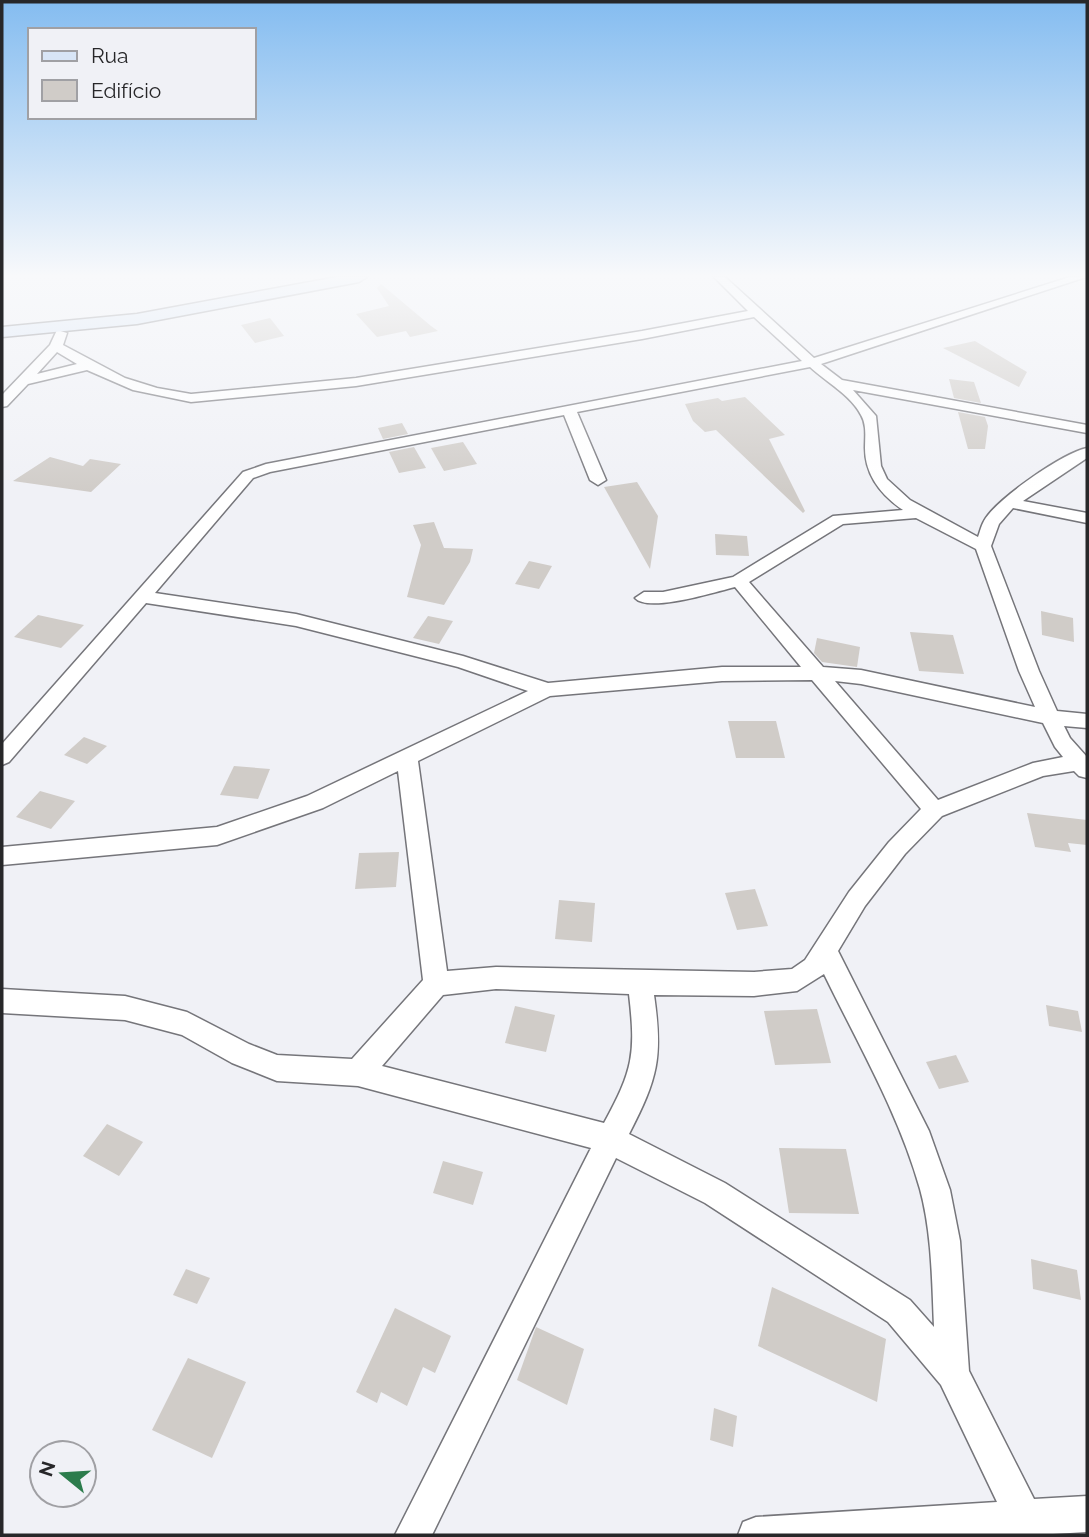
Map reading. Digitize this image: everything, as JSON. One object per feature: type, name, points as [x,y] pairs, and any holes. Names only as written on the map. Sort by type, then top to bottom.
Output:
[{"type":"street","points":[[2,402],[51,349]]},
{"type":"street","points":[[70,349],[87,366],[113,379],[174,397],[191,398],[356,382],[558,349]]},
{"type":"street","points":[[796,349],[842,384],[873,420],[874,465],[881,482],[900,501],[983,546]]},
{"type":"street","points":[[2,757],[248,475],[266,468],[812,363],[856,349]]},
{"type":"street","points":[[22,382],[87,366]]},
{"type":"street","points":[[842,384],[1087,429]]},
{"type":"street","points":[[569,409],[598,480]]},
{"type":"street","points":[[1083,767],[1062,742],[1050,718],[1029,671],[983,546],[991,522],[1010,503],[1060,467],[1087,452]]},
{"type":"street","points":[[1010,503],[1087,518]]},
{"type":"street","points":[[644,598],[663,598],[739,581],[831,521],[922,513]]},
{"type":"street","points":[[739,581],[934,810]]},
{"type":"street","points":[[142,597],[296,620],[463,662],[547,690]]},
{"type":"street","points":[[2,856],[217,836],[316,802],[547,690],[722,674],[820,673],[861,677],[1050,718],[1087,721]]},
{"type":"street","points":[[407,757],[436,984]]},
{"type":"street","points":[[358,1073],[436,984],[496,978],[640,984],[754,984],[797,981],[814,968],[857,899],[897,848],[934,810],[1040,769],[1083,767]]},
{"type":"street","points":[[825,951],[915,1131],[935,1190],[946,1241],[953,1373]]},
{"type":"street","points":[[413,1535],[609,1139],[632,1099],[644,1067],[646,1031],[640,984]]},
{"type":"street","points":[[2,1001],[125,1008],[187,1024],[241,1054],[277,1068],[358,1073],[609,1139],[715,1193],[899,1311],[953,1373],[1025,1520]]},
{"type":"street","points":[[756,1535],[1087,1514]]},
{"type":"building","points":[[944,349],[988,349],[1027,372],[1019,387]]},
{"type":"building","points":[[949,379],[974,382],[981,403],[954,398]]},
{"type":"building","points":[[745,397],[785,435],[769,439],[805,511],[803,513],[716,430],[705,432],[693,421],[685,404],[718,398],[722,401]]},
{"type":"building","points":[[958,412],[985,417],[988,426],[985,449],[968,449]]},
{"type":"building","points":[[402,423],[408,434],[383,439],[378,428]]},
{"type":"building","points":[[463,442],[477,464],[444,471],[431,448]]},
{"type":"building","points":[[414,447],[426,468],[399,473],[389,452]]},
{"type":"building","points":[[50,457],[83,466],[90,459],[121,464],[91,492],[13,481]]},
{"type":"building","points":[[637,482],[658,516],[650,569],[604,487]]},
{"type":"building","points":[[434,522],[444,548],[473,549],[470,562],[444,605],[407,597],[421,545],[413,525]]},
{"type":"building","points":[[715,534],[747,536],[749,556],[716,555]]},
{"type":"building","points":[[529,561],[552,566],[539,589],[515,584]]},
{"type":"building","points":[[1041,611],[1073,618],[1074,642],[1042,635]]},
{"type":"building","points":[[38,615],[84,625],[61,648],[14,637]]},
{"type":"building","points":[[428,616],[453,621],[439,644],[413,638]]},
{"type":"building","points":[[910,632],[953,635],[964,674],[919,671]]},
{"type":"building","points":[[817,638],[860,647],[857,667],[822,662],[814,653]]},
{"type":"building","points":[[728,721],[776,721],[785,758],[736,758]]},
{"type":"building","points":[[84,737],[107,746],[87,764],[64,755]]},
{"type":"building","points":[[234,766],[270,769],[258,799],[220,795]]},
{"type":"building","points":[[40,791],[75,801],[51,829],[16,817]]},
{"type":"building","points":[[1027,813],[1087,820],[1087,845],[1068,843],[1071,852],[1035,847]]},
{"type":"building","points":[[399,852],[396,887],[355,889],[359,853]]},
{"type":"building","points":[[755,889],[768,926],[737,930],[725,893]]},
{"type":"building","points":[[559,900],[595,903],[592,942],[555,939]]},
{"type":"building","points":[[1046,1005],[1078,1011],[1082,1032],[1049,1026]]},
{"type":"building","points":[[515,1006],[555,1015],[546,1052],[505,1043]]},
{"type":"building","points":[[817,1009],[831,1063],[775,1065],[764,1011]]},
{"type":"building","points":[[956,1055],[969,1082],[939,1089],[926,1062]]},
{"type":"building","points":[[107,1124],[143,1142],[119,1176],[83,1156]]},
{"type":"building","points":[[779,1148],[846,1149],[859,1214],[789,1213]]},
{"type":"building","points":[[443,1161],[483,1172],[473,1205],[433,1193]]},
{"type":"building","points":[[1031,1259],[1077,1270],[1081,1300],[1033,1289]]},
{"type":"building","points":[[186,1269],[210,1278],[197,1304],[173,1295]]},
{"type":"building","points":[[772,1287],[886,1339],[877,1402],[758,1346]]},
{"type":"building","points":[[395,1308],[451,1336],[435,1373],[423,1367],[407,1406],[381,1392],[377,1403],[356,1392]]},
{"type":"building","points":[[536,1327],[584,1349],[567,1405],[517,1380]]},
{"type":"building","points":[[188,1358],[246,1382],[212,1458],[152,1430]]},
{"type":"building","points":[[714,1408],[737,1416],[733,1447],[710,1440]]}]
